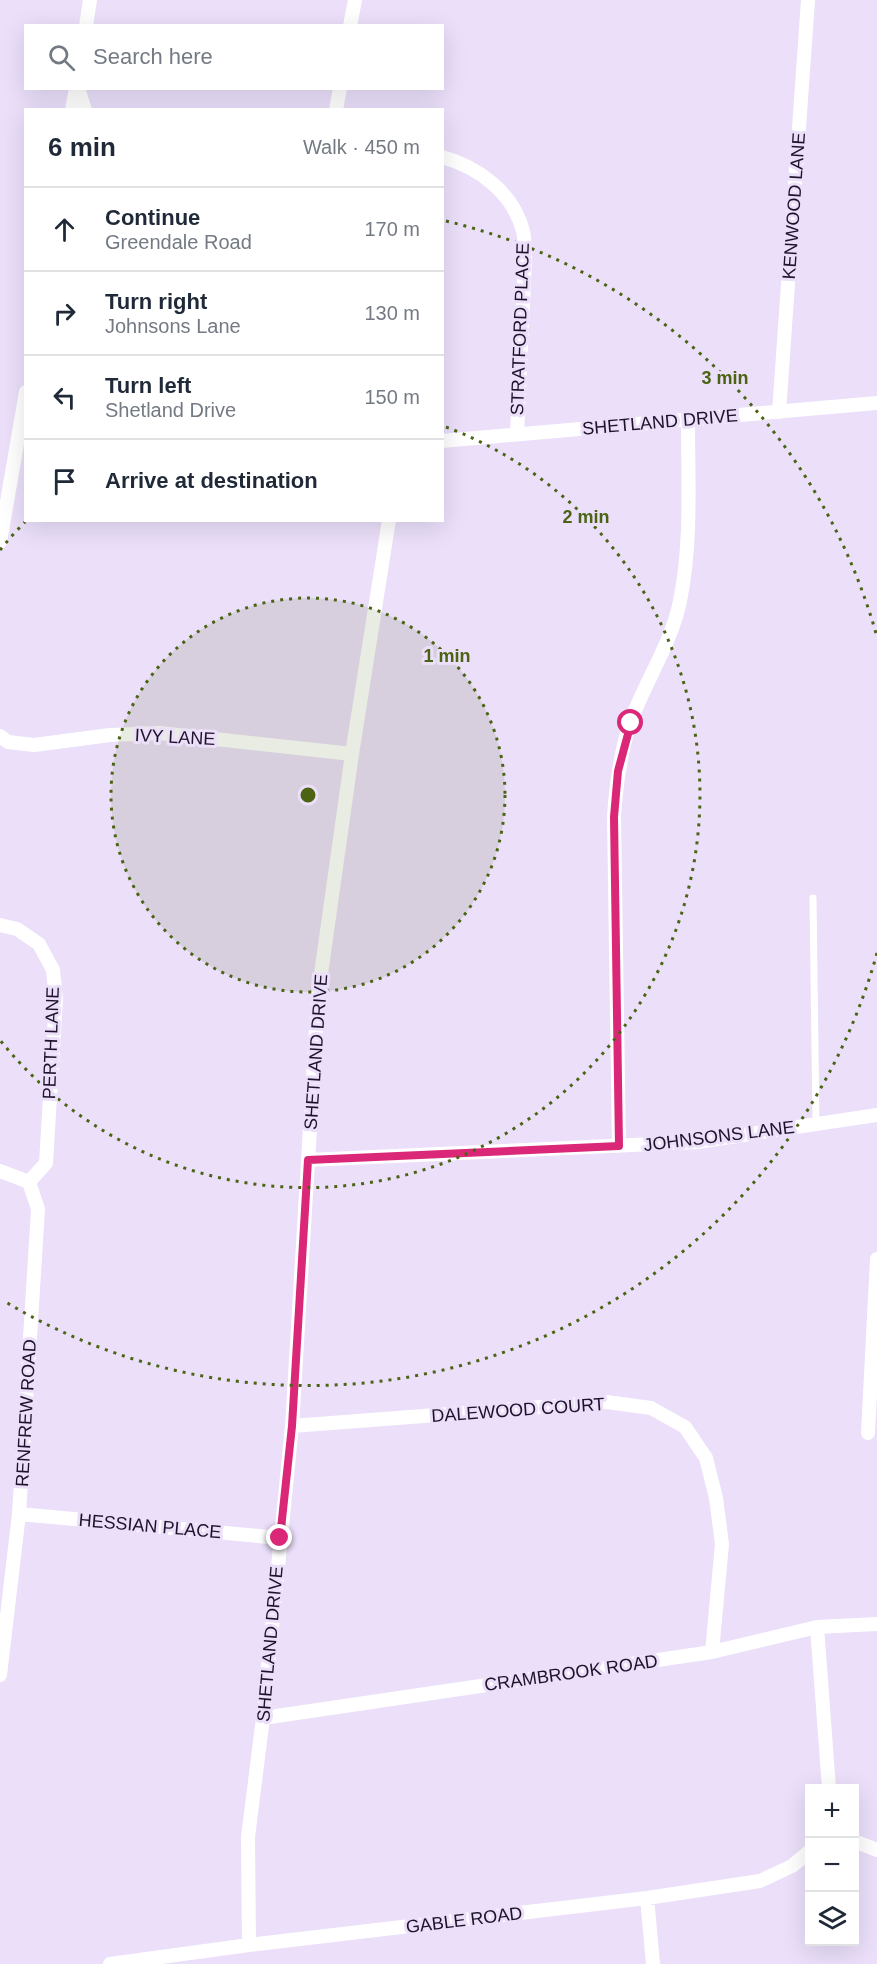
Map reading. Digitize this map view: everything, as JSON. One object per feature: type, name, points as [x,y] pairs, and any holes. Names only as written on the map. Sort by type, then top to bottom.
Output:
[{"type":"street","points":[[86,24],[90,0]]},
{"type":"street","points":[[350,24],[355,0]]},
{"type":"street","name":"KENWOOD LANE","points":[[779,412],[808,0]]},
{"type":"street","points":[[72,108],[77,90]]},
{"type":"street","points":[[78,90],[84,108]]},
{"type":"street","points":[[336,108],[340,90]]},
{"type":"street","name":"STRATFORD PLACE","points":[[444,158],[460,162],[492,181],[512,204],[523,232],[525,260],[517,434]]},
{"type":"street","name":"SHETLAND DRIVE","points":[[444,441],[877,403]]},
{"type":"street","points":[[0,542],[19,475],[24,416]]},
{"type":"street","points":[[619,1146],[614,817],[618,771],[631,723],[680,603],[687,550],[688,419]]},
{"type":"street","name":"SHETLAND DRIVE","points":[[249,1945],[248,1838],[263,1718],[292,1426],[318,995],[388,522]]},
{"type":"street","name":"IVY LANE","points":[[0,736],[8,742],[34,745],[110,735],[160,733],[352,754]]},
{"type":"street","name":"PERTH LANE","points":[[0,925],[17,929],[39,944],[52,970],[56,999],[46,1163],[29,1182]]},
{"type":"street","name":"JOHNSONS LANE","points":[[308,1160],[697,1142],[877,1115]]},
{"type":"street","points":[[0,1171],[29,1182]]},
{"type":"street","name":"RENFREW ROAD","points":[[0,1675],[20,1514],[38,1209],[29,1182]]},
{"type":"street","points":[[868,1433],[877,1259]]},
{"type":"street","name":"DALEWOOD COURT","points":[[292,1426],[607,1402],[651,1408],[685,1427],[706,1458],[716,1498],[722,1544],[712,1652]]},
{"type":"street","name":"HESSIAN PLACE","points":[[20,1514],[280,1538]]},
{"type":"street","name":"CRAMBROOK ROAD","points":[[263,1718],[712,1652],[817,1627],[877,1624]]},
{"type":"street","points":[[817,1627],[829,1784]]},
{"type":"street","points":[[859,1843],[877,1850]]},
{"type":"street","name":"GABLE ROAD","points":[[110,1964],[249,1945],[647,1899],[760,1881],[792,1866],[805,1855]]},
{"type":"street","points":[[647,1899],[653,1964]]},
{"type":"lane","points":[[813,898],[816,1124]]},
{"type":"route","points":[[280,1538],[292,1426],[308,1160],[619,1146],[614,817],[618,771],[631,723]]}]
